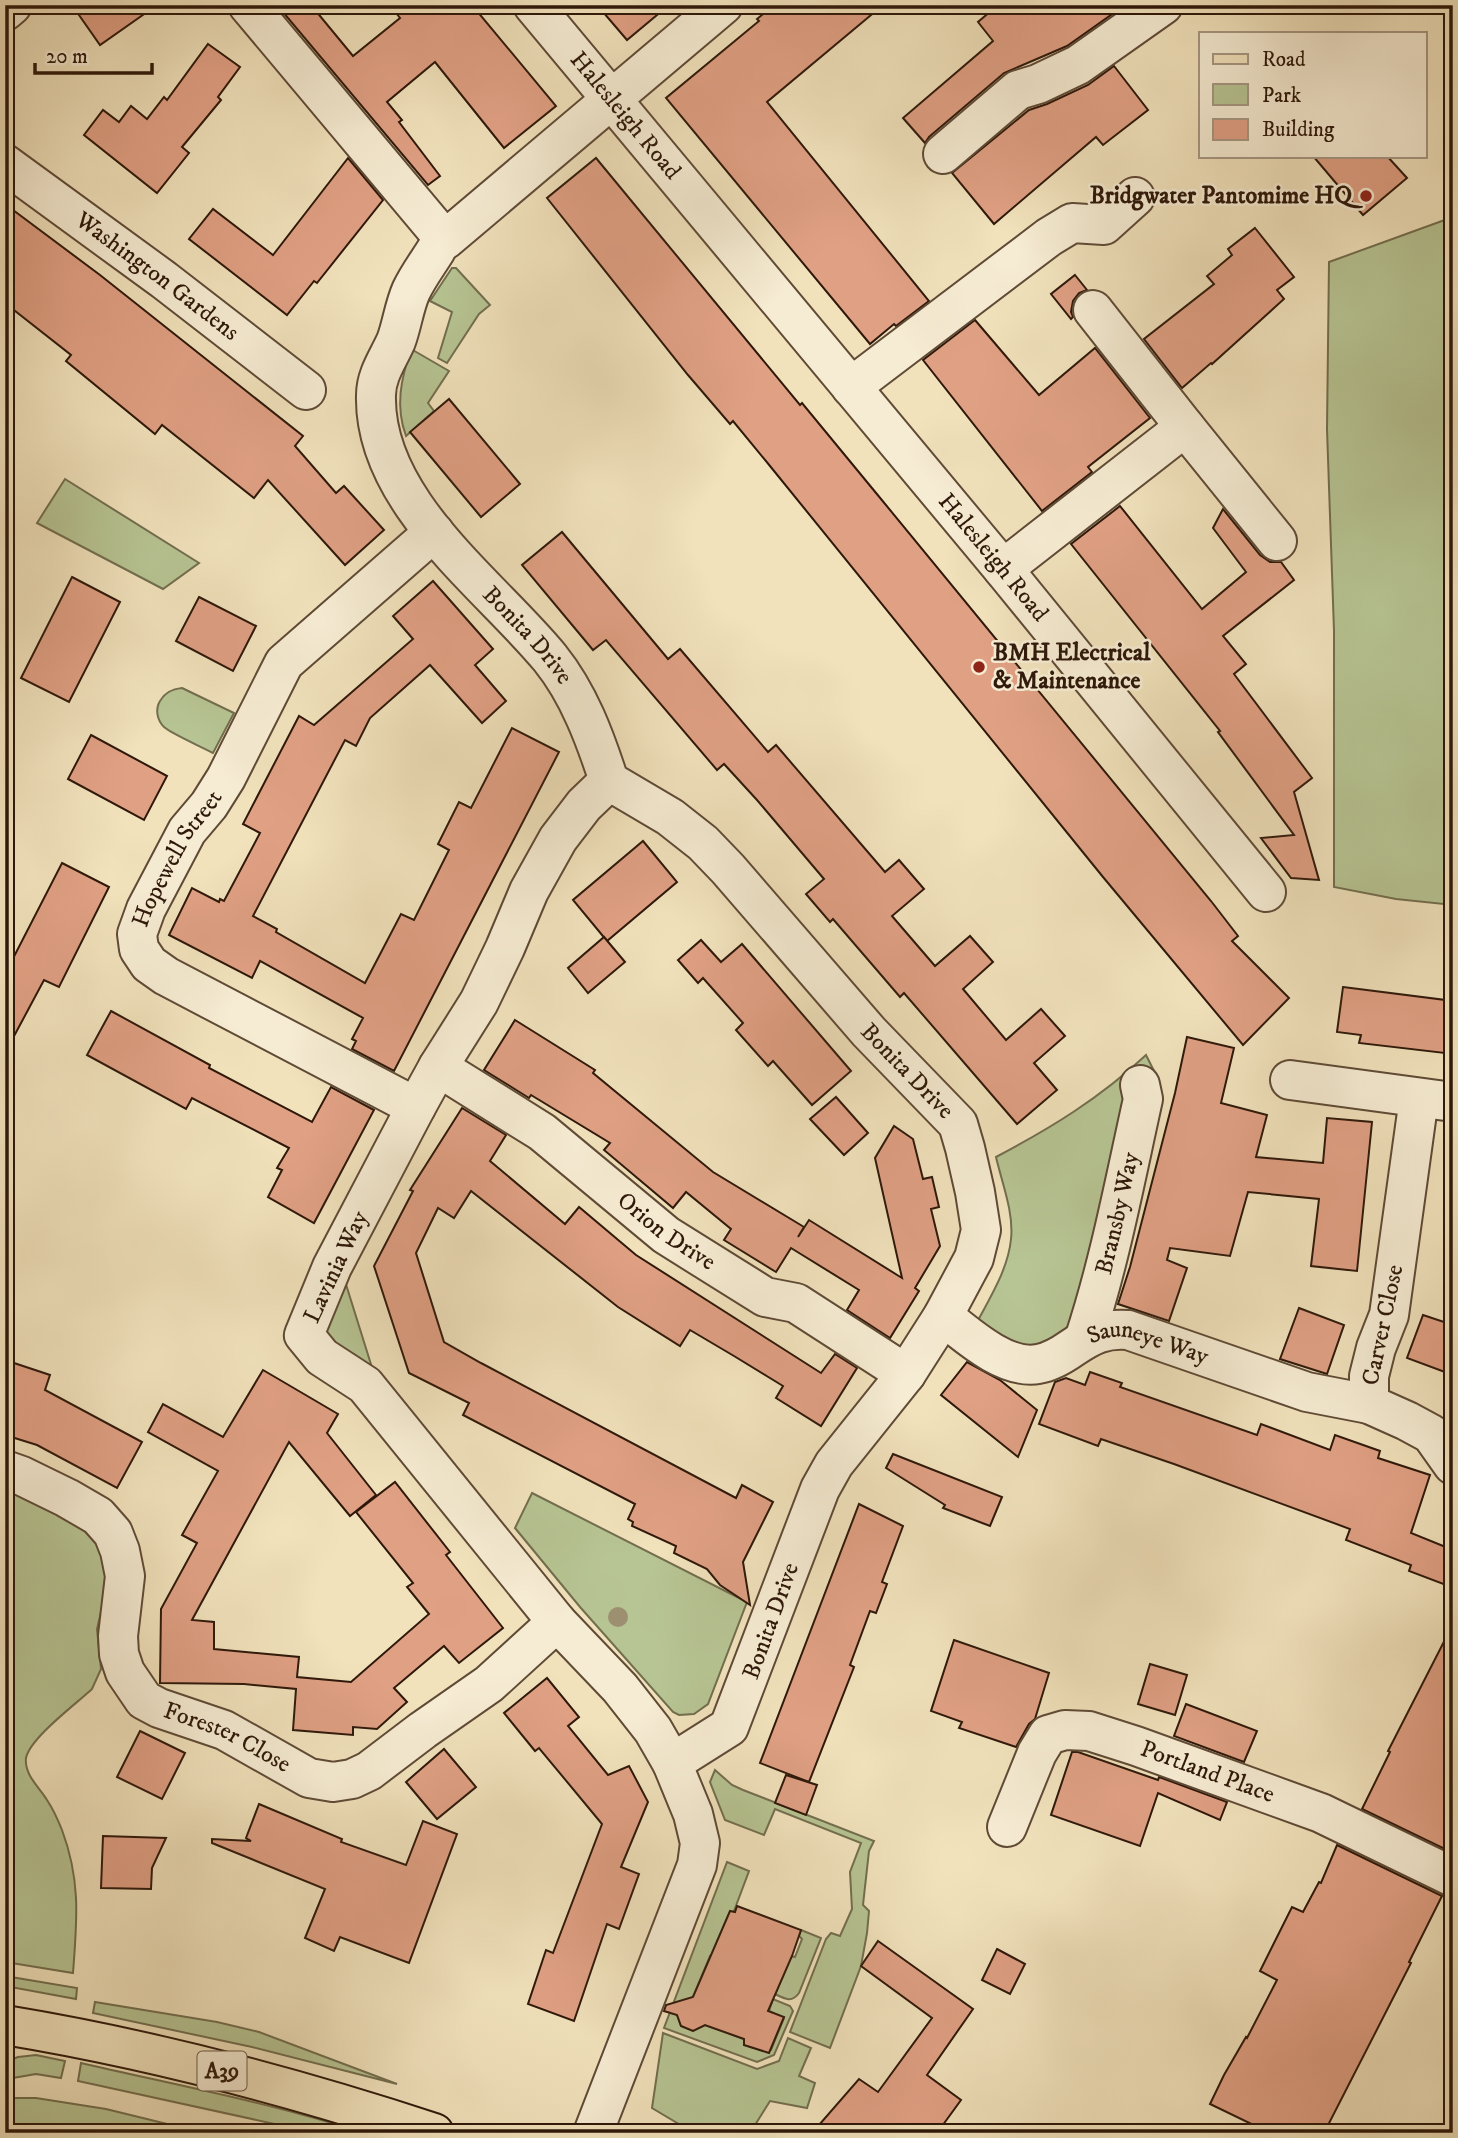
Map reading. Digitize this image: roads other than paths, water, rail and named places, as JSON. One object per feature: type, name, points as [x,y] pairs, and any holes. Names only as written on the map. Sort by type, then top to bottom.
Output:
[{"type":"main road","name":"A39","points":[[5,2025],[87,2039],[211,2068],[434,2133]]},
{"type":"street","points":[[5,11],[12,5]]},
{"type":"street","points":[[248,5],[445,240],[723,5]]},
{"type":"street","name":"Halesleigh Road","points":[[533,5],[1003,569],[1266,892]]},
{"type":"street","points":[[943,154],[1018,90],[1038,84],[1078,65],[1163,5]]},
{"type":"street","name":"Washington Gardens","points":[[5,164],[164,280],[306,390]]},
{"type":"street","points":[[851,387],[1049,237],[1072,223],[1104,225],[1135,197]]},
{"type":"street","name":"Bonita Drive","points":[[436,250],[411,291],[396,341],[382,368],[376,393],[377,419],[386,454],[403,490],[434,532],[551,660],[584,713],[609,781],[670,817],[703,843],[869,1032],[958,1124],[975,1192],[981,1230],[974,1258],[943,1316],[906,1374],[834,1464],[820,1489],[729,1727],[672,1763]]},
{"type":"street","points":[[1093,310],[1277,541]]},
{"type":"street","points":[[1003,569],[1185,427]]},
{"type":"street","name":"Hopewell Street","points":[[416,1107],[166,976],[149,964],[139,949],[136,934],[146,909],[187,831],[209,805],[226,778],[284,663],[434,532]]},
{"type":"street","name":"Lavinia Way","points":[[609,781],[584,805],[558,839],[529,891],[479,1002],[416,1107],[332,1268],[304,1335],[322,1357],[365,1385],[557,1622],[620,1688],[653,1730],[672,1763]]},
{"type":"street","name":"Orion Drive","points":[[438,1067],[542,1132],[666,1235],[765,1297],[796,1303],[906,1374]]},
{"type":"street","name":"Carver Close","points":[[1290,1080],[1436,1100],[1389,1315],[1368,1376],[1368,1404],[1431,1434],[1453,1465]]},
{"type":"street","name":"Bransby Way","points":[[1084,1340],[1116,1225],[1143,1099],[1140,1085]]},
{"type":"street","name":"Sauneye Way","points":[[943,1316],[994,1353],[1013,1362],[1034,1365],[1047,1362],[1105,1331],[1128,1330],[1307,1392],[1368,1404]]},
{"type":"street","name":"Forester Close","points":[[5,1470],[22,1476],[98,1516],[113,1533],[125,1576],[118,1636],[119,1654],[125,1672],[144,1700],[159,1708],[223,1730],[309,1778],[333,1782],[352,1779],[369,1771],[489,1684],[557,1622]]},
{"type":"street","name":"Portland Place","points":[[1007,1827],[1037,1753],[1048,1735],[1065,1730],[1089,1731],[1321,1812],[1453,1877]]},
{"type":"street","points":[[593,2133],[697,1865],[700,1843],[672,1763]]},
{"type":"place","name":"Bridgwater Pantomime HQ","points":[[1366,196]]},
{"type":"place","name":"BMH Electrical & Maintenance","points":[[979,667]]}]
